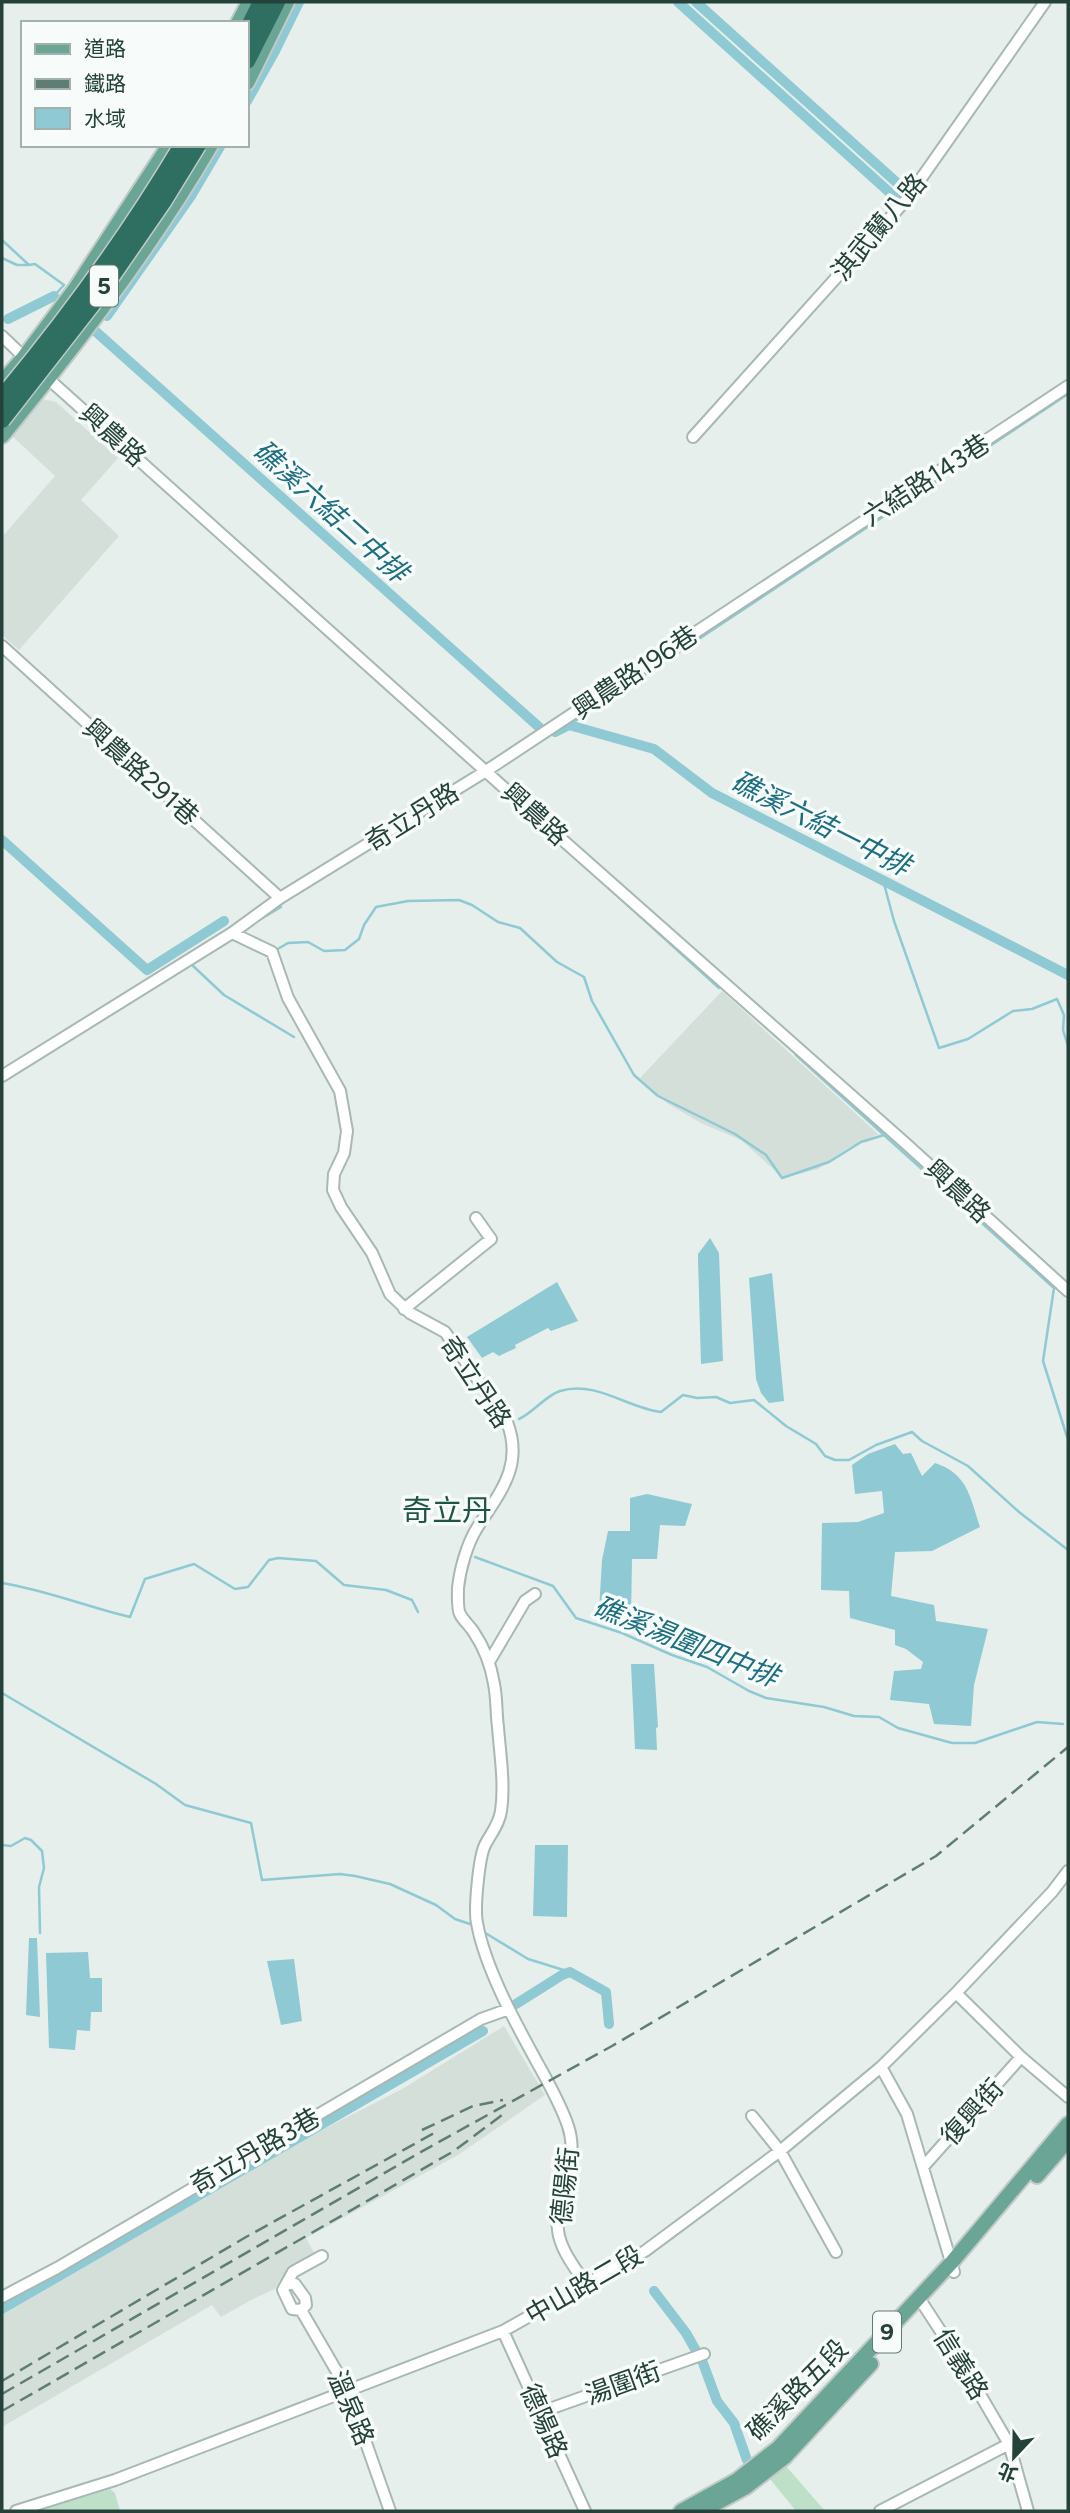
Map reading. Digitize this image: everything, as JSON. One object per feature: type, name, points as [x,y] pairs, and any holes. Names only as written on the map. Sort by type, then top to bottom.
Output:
[{"type":"highway","points":[[248,28],[261,2]]},
{"type":"highway","points":[[248,59],[277,2]]},
{"type":"highway","name":"5","points":[[2,397],[45,346],[83,293],[181,147]]},
{"type":"highway","name":"5","points":[[2,420],[94,302],[163,202],[197,147]]},
{"type":"main road","points":[[239,21],[249,2]]},
{"type":"main road","points":[[248,81],[287,2]]},
{"type":"main road","points":[[2,382],[75,289],[168,147]]},
{"type":"main road","points":[[2,436],[49,379],[107,301],[210,147]]},
{"type":"main road","points":[[160,160],[170,156],[183,158],[192,177]]},
{"type":"main road","name":"礁溪路五段","points":[[953,2267],[1068,2124]]},
{"type":"main road","name":"礁溪路五段","points":[[702,2511],[746,2487],[785,2457],[1068,2140]]},
{"type":"main road","name":"礁溪路五段","points":[[681,2511],[737,2480],[778,2448],[921,2302]]},
{"type":"street","name":"淇武蘭八路","points":[[693,437],[906,200],[1045,2]]},
{"type":"street","name":"興農路","points":[[2,336],[1068,1291]]},
{"type":"street","name":"六結路143巷","points":[[784,574],[1068,386]]},
{"type":"street","name":"興農路196巷","points":[[486,771],[784,574]]},
{"type":"street","name":"興農路291巷","points":[[2,646],[280,898]]},
{"type":"street","name":"奇立丹路","points":[[3,1072],[232,933],[280,898],[486,771]]},
{"type":"street","name":"奇立丹路","points":[[232,933],[272,952],[292,1006],[340,1091],[347,1132],[344,1153],[334,1174],[333,1189],[341,1207],[372,1253],[390,1294],[404,1309],[445,1332],[506,1422],[513,1437],[514,1454],[510,1469],[491,1509],[469,1544],[458,1587],[459,1613],[473,1630],[489,1662],[495,1686],[502,1749],[501,1811],[495,1832],[485,1845],[479,1877],[476,1922],[509,2009]]},
{"type":"street","points":[[404,1309],[491,1239],[475,1217]]},
{"type":"street","points":[[489,1662],[525,1601],[535,1594]]},
{"type":"street","name":"中山路二段","points":[[16,2511],[115,2480],[503,2331],[645,2251],[780,2151],[881,2067],[956,1993],[1052,1892],[1068,1871]]},
{"type":"street","name":"復興街","points":[[956,1993],[1021,2057],[1068,2097]]},
{"type":"street","name":"德陽街","points":[[509,2009],[568,2127],[572,2152],[558,2209],[558,2231],[563,2248],[587,2286]]},
{"type":"street","name":"奇立丹路3巷","points":[[2,2297],[481,2019],[509,2009]]},
{"type":"street","name":"復興街","points":[[923,2167],[1021,2057]]},
{"type":"street","name":"復興街","points":[[881,2067],[907,2114],[953,2267]]},
{"type":"street","points":[[752,2116],[780,2151],[836,2252]]},
{"type":"street","name":"溫泉路","points":[[322,2256],[293,2272],[287,2284],[295,2284],[305,2298],[306,2305],[301,2310],[347,2389],[390,2511]]},
{"type":"street","name":"信義路","points":[[921,2302],[964,2367],[1009,2444],[1028,2511]]},
{"type":"street","name":"德陽路","points":[[503,2331],[585,2511]]},
{"type":"street","name":"湯圍街","points":[[541,2412],[704,2354]]},
{"type":"street","points":[[880,2511],[1009,2444]]},
{"type":"shaded area","points":[[42,399],[56,402],[118,458],[81,500],[119,536],[19,650],[2,635],[2,537],[55,476],[12,436]]},
{"type":"shaded area","points":[[722,991],[879,1134],[848,1148],[818,1169],[783,1178],[741,1140],[703,1124],[668,1104],[640,1078]]},
{"type":"shaded area","points":[[504,2026],[545,2095],[458,2155],[306,2238],[315,2254],[289,2270],[275,2289],[221,2317],[212,2305],[2,2427],[2,2315],[312,2135],[404,2088]]},
{"type":"green space","points":[[786,2466],[825,2511],[796,2511],[770,2479]]},
{"type":"green space","points":[[110,2489],[115,2493],[120,2511],[39,2511]]},
{"type":"water","points":[[710,1238],[719,1253],[723,1361],[701,1364],[698,1254]]},
{"type":"water","points":[[772,1273],[784,1401],[769,1403],[761,1393],[756,1379],[749,1278]]},
{"type":"water","points":[[557,1282],[578,1321],[551,1331],[548,1328],[499,1356],[493,1352],[482,1358],[467,1337]]},
{"type":"water","points":[[895,1444],[903,1454],[911,1453],[922,1476],[935,1463],[955,1473],[970,1496],[980,1527],[932,1551],[895,1552],[891,1596],[934,1605],[936,1621],[988,1629],[974,1685],[971,1726],[934,1724],[929,1704],[890,1700],[894,1671],[921,1669],[923,1662],[906,1649],[895,1645],[895,1630],[850,1618],[849,1591],[821,1590],[822,1523],[858,1522],[884,1513],[882,1491],[855,1494],[852,1465],[868,1454]]},
{"type":"water","points":[[647,1494],[692,1504],[685,1526],[660,1525],[657,1559],[632,1559],[631,1617],[599,1611],[602,1560],[608,1531],[630,1531],[630,1498]]},
{"type":"water","points":[[631,1664],[654,1664],[657,1750],[635,1749]]},
{"type":"water","points":[[535,1845],[568,1845],[567,1917],[533,1916]]},
{"type":"water","points":[[29,1938],[37,1938],[40,2017],[26,2015]]},
{"type":"water","points":[[88,1952],[90,1978],[102,1978],[102,2012],[91,2012],[90,2031],[77,2030],[75,2050],[49,2048],[46,1953]]},
{"type":"water","points":[[294,1959],[302,2021],[281,2025],[267,1961]]},
{"type":"waterway","points":[[248,99],[299,2]]},
{"type":"waterway","points":[[678,2],[898,200]]},
{"type":"waterway","points":[[696,2],[905,190]]},
{"type":"waterway","points":[[107,316],[191,196],[220,147]]},
{"type":"waterway","points":[[2,240],[29,265],[35,264],[64,285],[54,296]]},
{"type":"waterway","points":[[2,258],[17,265],[29,265]]},
{"type":"waterway","points":[[8,319],[54,296]]},
{"type":"waterway","name":"礁溪六結二中排","points":[[94,330],[539,727]]},
{"type":"waterway","points":[[569,725],[1068,394]]},
{"type":"waterway","name":"礁溪六結一中排","points":[[555,732],[569,725],[654,749],[712,793],[1068,975]]},
{"type":"waterway","points":[[2,840],[147,970],[224,921]]},
{"type":"waterway","points":[[589,870],[719,988]]},
{"type":"waterway","points":[[883,880],[894,921],[939,1048],[968,1039],[1013,1011],[1032,1009],[1057,999],[1064,1015],[1063,1030],[1068,1046]]},
{"type":"waterway","points":[[276,950],[288,943],[308,942],[324,951],[345,950],[359,939],[364,925],[376,907],[408,901],[459,900],[498,922],[520,928],[557,962],[584,977],[592,1001],[634,1075],[658,1096],[735,1134],[766,1155],[782,1178],[829,1162],[861,1142],[884,1135],[1054,1288],[1043,1361],[1068,1440]]},
{"type":"waterway","points":[[254,923],[281,907]]},
{"type":"waterway","points":[[189,965],[224,995],[294,1037]]},
{"type":"waterway","points":[[796,1055],[884,1135]]},
{"type":"waterway","points":[[519,1419],[555,1393],[586,1389],[661,1412],[683,1395],[697,1398],[716,1397],[730,1403],[754,1400],[786,1426],[816,1444],[825,1456],[835,1460],[849,1460],[876,1445],[912,1432],[922,1441],[968,1466],[1019,1512],[1068,1550]]},
{"type":"waterway","name":"礁溪湯圍四中排","points":[[475,1557],[553,1586],[576,1618],[707,1667],[766,1698],[824,1707],[854,1716],[879,1717],[898,1728],[952,1743],[975,1743],[1037,1722],[1063,1724]]},
{"type":"waterway","points":[[2,1583],[130,1617],[145,1579],[194,1564],[235,1589],[248,1587],[269,1560],[278,1558],[316,1561],[344,1585],[386,1590],[412,1600],[418,1612]]},
{"type":"waterway","points":[[2,1693],[156,1784],[185,1805],[251,1823],[262,1880],[340,1874],[355,1876],[390,1884],[436,1905],[455,1919],[473,1925]]},
{"type":"waterway","points":[[2,1845],[11,1846],[25,1838],[42,1851],[44,1868],[39,1887],[40,1933]]},
{"type":"waterway","points":[[482,1931],[528,1959],[570,1972]]},
{"type":"waterway","points":[[516,2004],[570,1972],[606,1992],[609,2024]]},
{"type":"waterway","points":[[2,2309],[483,2031]]},
{"type":"waterway","points":[[654,2291],[686,2333],[703,2363],[717,2401],[734,2423],[747,2460]]},
{"type":"railway","points":[[2,2394],[419,2153],[612,2046],[936,1856],[1068,1747]]},
{"type":"railway","points":[[422,2130],[473,2106],[503,2100]]},
{"type":"railway","points":[[2,2411],[454,2151],[502,2115]]},
{"type":"railway","points":[[2,2381],[246,2237],[436,2132]]},
{"type":"district","name":"奇立丹","points":[[447,1511]]}]
